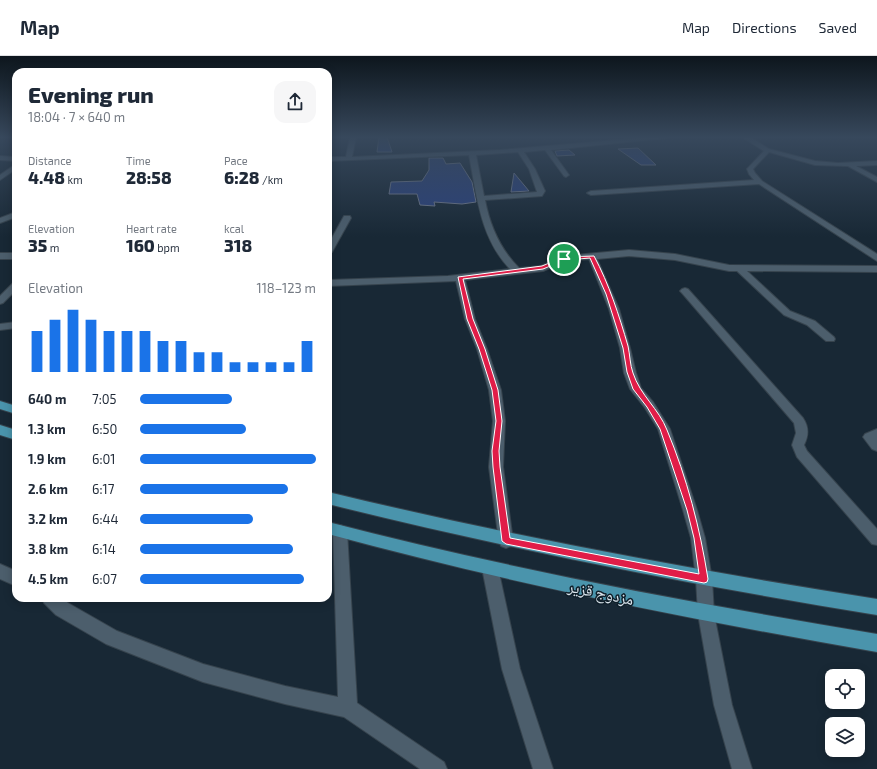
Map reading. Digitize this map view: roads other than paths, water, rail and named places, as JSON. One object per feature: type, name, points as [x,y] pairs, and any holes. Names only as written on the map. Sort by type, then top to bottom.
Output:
[{"type":"main road","points":[[0,405],[12,409]]},
{"type":"main road","points":[[0,430],[12,434]]},
{"type":"main road","points":[[332,499],[506,541],[704,579],[877,607]]},
{"type":"main road","name":"مزدوج قزير","points":[[334,529],[490,568],[706,614],[877,643]]},
{"type":"street","points":[[0,178],[10,170]]},
{"type":"street","points":[[476,170],[485,214],[492,236],[500,252],[517,271]]},
{"type":"street","points":[[482,198],[539,194],[542,191],[533,170]]},
{"type":"street","points":[[563,170],[566,175]]},
{"type":"street","points":[[751,170],[760,182],[877,258]]},
{"type":"street","points":[[859,170],[877,180]]},
{"type":"street","points":[[591,193],[760,182]]},
{"type":"street","points":[[0,221],[12,216]]},
{"type":"street","points":[[332,245],[347,218]]},
{"type":"street","points":[[332,283],[405,281],[460,277],[543,268],[564,259],[629,253],[644,253],[675,257],[714,266],[738,268],[877,269]]},
{"type":"street","points":[[0,256],[12,256]]},
{"type":"street","points":[[592,257],[614,309],[630,372],[636,389],[649,405],[664,429],[690,510],[698,538],[704,579],[706,614],[723,705],[742,769]]},
{"type":"street","points":[[738,268],[782,309],[811,323],[830,339]]},
{"type":"street","points":[[460,277],[470,319],[482,349],[495,390],[499,421],[496,467],[506,541]]},
{"type":"street","points":[[0,301],[12,289]]},
{"type":"street","points":[[685,291],[799,421],[803,431],[798,446],[802,454],[877,539]]},
{"type":"street","points":[[0,327],[12,326]]},
{"type":"street","points":[[877,434],[869,438],[877,446]]},
{"type":"street","points":[[334,529],[348,708]]},
{"type":"street","points":[[490,568],[511,669],[542,769]]},
{"type":"street","points":[[0,571],[12,577]]},
{"type":"street","points":[[54,602],[62,609],[112,638],[203,673],[285,695],[348,708],[437,769]]}]
